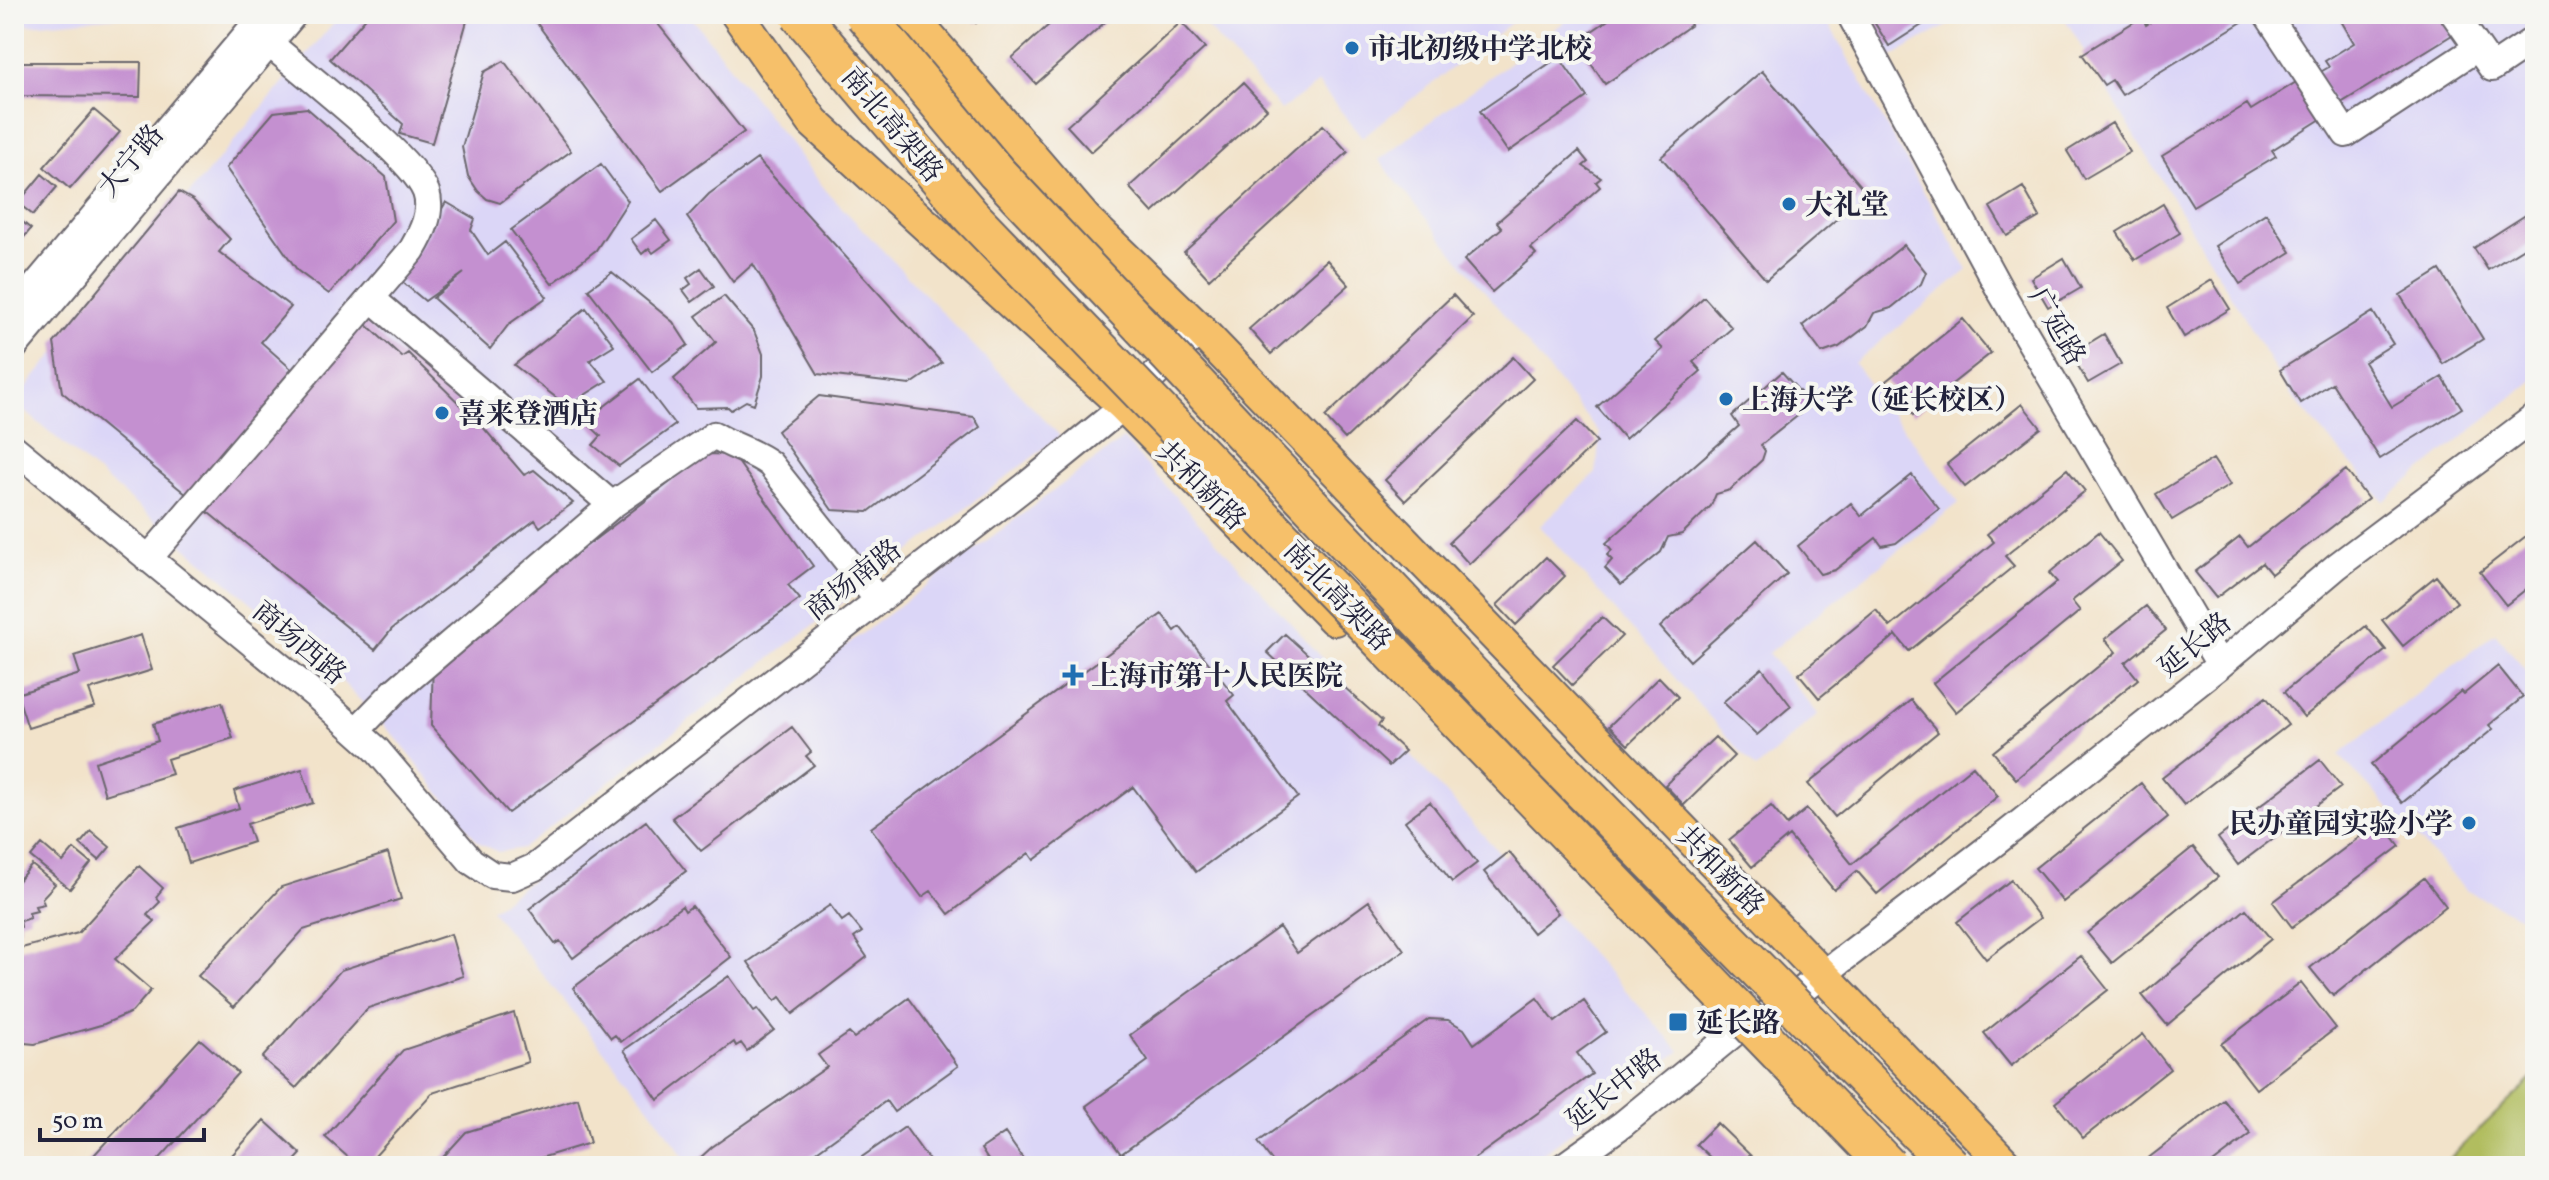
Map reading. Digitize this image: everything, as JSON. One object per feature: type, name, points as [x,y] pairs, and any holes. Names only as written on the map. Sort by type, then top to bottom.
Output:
[{"type":"highway","name":"南北高架路","points":[[799,14],[971,216],[1888,1166]]},
{"type":"highway","name":"南北高架路","points":[[864,14],[1018,195],[1543,751],[1951,1166]]},
{"type":"main road","name":"共和新路","points":[[737,14],[813,122],[1124,406],[1868,1166]]},
{"type":"main road","name":"共和新路","points":[[909,14],[1085,219],[1200,330],[2007,1166]]},
{"type":"street","name":"大宁路","points":[[14,311],[264,14]]},
{"type":"street","name":"大宁路","points":[[14,347],[294,14]]},
{"type":"street","name":"广延路","points":[[1850,14],[2001,292],[2220,665]]},
{"type":"street","points":[[2267,14],[2346,134],[2477,48]]},
{"type":"street","points":[[2454,14],[2492,68],[2535,39]]},
{"type":"street","points":[[148,559],[412,250],[423,231],[429,209],[426,192],[401,158],[269,43]]},
{"type":"street","points":[[371,298],[612,505]]},
{"type":"street","name":"商场南路","points":[[535,867],[1124,406],[1200,330]]},
{"type":"street","name":"延长路","points":[[1738,1030],[1780,1007],[2220,665],[2337,566],[2535,417]]},
{"type":"street","points":[[356,731],[395,691],[612,505],[714,435],[733,448],[754,452],[770,464],[878,600]]},
{"type":"street","name":"商场西路","points":[[14,448],[356,731],[426,805],[471,861],[492,875],[512,877],[535,867]]},
{"type":"street","name":"延长中路","points":[[1564,1166],[1623,1124],[1738,1030]]},
{"type":"shaded area","points":[[14,14],[151,14],[29,25]]},
{"type":"shaded area","points":[[341,14],[689,14],[828,193],[1060,436],[523,848],[498,852],[478,842],[398,740],[329,668],[14,402]]},
{"type":"shaded area","name":"市北初级中学北校","points":[[1195,14],[1523,14],[1362,137],[1318,83],[1281,110]]},
{"type":"shaded area","name":"上海大学（延长校区）","points":[[1575,14],[1823,14],[1968,270],[1854,363],[1959,503],[1768,653],[1818,714],[1756,769],[1540,526],[1596,473],[1600,434],[1379,160]]},
{"type":"shaded area","points":[[1861,14],[1968,14],[1886,60]]},
{"type":"shaded area","points":[[2062,14],[2535,14],[2535,379],[2384,501],[2291,396]]},
{"type":"shaded area","name":"上海市第十人民医院","points":[[1123,439],[1680,1051],[1526,1166],[690,1166],[650,1108],[491,910]]},
{"type":"shaded area","name":"民办童园实验小学","points":[[2495,633],[2535,681],[2535,924],[2467,891],[2339,755]]},
{"type":"green space","points":[[2535,1076],[2535,1166],[2441,1166]]},
{"type":"building","points":[[369,14],[469,14],[432,143],[400,134],[403,124],[330,59]]},
{"type":"building","points":[[530,14],[650,14],[744,132],[662,191]]},
{"type":"building","points":[[968,14],[986,14],[976,23]]},
{"type":"building","points":[[1061,14],[1114,14],[1036,84],[1012,58]]},
{"type":"building","points":[[1617,14],[1700,14],[1689,22],[1691,25],[1605,84],[1576,42]]},
{"type":"building","points":[[1876,14],[1939,14],[1889,46],[1871,17]]},
{"type":"building","points":[[2164,14],[2255,14],[2122,95],[2112,80],[2104,85],[2082,54],[2142,17],[2146,25]]},
{"type":"building","points":[[2337,14],[2439,14],[2452,35],[2336,106],[2317,74],[2329,67],[2325,61],[2354,43]]},
{"type":"building","points":[[1181,22],[1205,48],[1091,152],[1067,126]]},
{"type":"building","points":[[1559,57],[1587,97],[1508,152],[1480,111]]},
{"type":"building","points":[[504,61],[571,151],[500,203],[487,199],[478,191],[468,176],[462,147],[484,72]]},
{"type":"building","points":[[14,62],[141,62],[140,97],[14,96]]},
{"type":"building","points":[[1762,71],[1867,193],[1766,280],[1661,157]]},
{"type":"building","points":[[2298,81],[2321,119],[2272,150],[2276,156],[2193,206],[2162,156],[2247,104],[2251,110]]},
{"type":"building","points":[[1243,83],[1267,109],[1153,213],[1129,187]]},
{"type":"building","points":[[307,108],[386,177],[393,221],[329,294],[298,271],[226,168],[274,112]]},
{"type":"building","points":[[94,110],[120,132],[70,189],[44,167]]},
{"type":"building","points":[[2112,123],[2130,152],[2084,179],[2067,151]]},
{"type":"building","points":[[1323,125],[1348,152],[1209,279],[1184,252]]},
{"type":"building","points":[[1579,151],[1588,162],[1583,166],[1601,178],[1596,182],[1600,187],[1531,248],[1536,254],[1492,292],[1464,260],[1502,228],[1497,222]]},
{"type":"building","points":[[757,159],[942,363],[910,385],[818,374],[753,264],[733,282],[687,217],[709,194]]},
{"type":"building","points":[[601,164],[628,201],[596,250],[552,284],[511,230]]},
{"type":"building","points":[[42,174],[57,187],[33,215],[18,203]]},
{"type":"building","points":[[2023,187],[2040,217],[2007,236],[1990,207]]},
{"type":"building","points":[[179,192],[193,200],[230,239],[219,252],[291,307],[261,342],[297,374],[356,315],[402,357],[408,353],[482,426],[524,475],[534,470],[573,503],[540,527],[535,520],[392,629],[375,650],[62,392],[54,343]]},
{"type":"building","points":[[446,202],[475,219],[471,230],[488,255],[505,242],[547,297],[509,324],[490,349],[433,298],[464,273],[425,301],[400,280]]},
{"type":"building","points":[[2163,204],[2180,233],[2135,260],[2117,232]]},
{"type":"building","points":[[2535,209],[2535,241],[2488,270],[2474,248]]},
{"type":"building","points":[[2266,213],[2291,252],[2240,284],[2215,246]]},
{"type":"building","points":[[14,215],[31,229],[14,249]]},
{"type":"building","points":[[656,220],[671,240],[653,253],[649,248],[642,254],[631,239]]},
{"type":"building","points":[[1904,245],[1926,272],[1921,284],[1891,308],[1874,313],[1867,326],[1839,347],[1822,353],[1802,326]]},
{"type":"building","points":[[2064,258],[2081,288],[2048,307],[2031,278]]},
{"type":"building","points":[[1327,260],[1349,285],[1271,354],[1249,329]]},
{"type":"building","points":[[701,268],[714,286],[692,302],[683,290],[691,284],[687,278]]},
{"type":"building","points":[[2440,270],[2483,339],[2443,364],[2400,295]]},
{"type":"building","points":[[612,272],[673,322],[688,345],[652,372],[588,289]]},
{"type":"building","points":[[2212,280],[2230,309],[2184,337],[2167,308]]},
{"type":"building","points":[[1453,295],[1473,317],[1345,439],[1325,417]]},
{"type":"building","points":[[724,296],[754,331],[763,354],[763,376],[754,404],[746,401],[731,410],[728,407],[696,408],[674,379],[716,342],[696,316]]},
{"type":"building","points":[[1704,297],[1732,328],[1693,362],[1701,371],[1625,439],[1597,407],[1663,349],[1655,341]]},
{"type":"building","points":[[586,308],[614,345],[590,360],[607,381],[567,406],[514,365]]},
{"type":"building","points":[[2373,312],[2393,344],[2364,362],[2392,407],[2442,377],[2462,408],[2380,459],[2332,383],[2300,403],[2280,370]]},
{"type":"building","points":[[1963,319],[1991,353],[1913,415],[1886,381]]},
{"type":"building","points":[[2104,334],[2121,364],[2088,383],[2071,354]]},
{"type":"building","points":[[1513,357],[1533,379],[1405,501],[1385,480]]},
{"type":"building","points":[[1782,372],[1806,399],[1800,414],[1761,445],[1765,451],[1762,460],[1730,490],[1716,494],[1711,506],[1682,534],[1668,537],[1661,552],[1621,585],[1605,568],[1612,560],[1607,555],[1612,550],[1606,543],[1739,426],[1732,416]]},
{"type":"building","points":[[640,379],[675,425],[619,466],[593,445],[601,436],[585,421]]},
{"type":"building","points":[[819,396],[974,417],[980,427],[868,512],[832,510],[777,431]]},
{"type":"building","points":[[2022,404],[2041,428],[1965,487],[1947,464]]},
{"type":"building","points":[[1577,421],[1597,442],[1469,564],[1449,542]]},
{"type":"building","points":[[707,454],[733,455],[813,566],[788,585],[800,599],[508,813],[431,726],[433,663]]},
{"type":"building","points":[[2213,459],[2230,485],[2172,520],[2156,494]]},
{"type":"building","points":[[2067,469],[2085,491],[2005,556],[2014,566],[1909,651],[1896,635],[1819,698],[1799,674],[1876,610],[1890,627],[1994,542],[1987,534]]},
{"type":"building","points":[[2346,470],[2368,499],[2271,574],[2262,563],[2216,598],[2195,572],[2240,537],[2248,547]]},
{"type":"building","points":[[1912,475],[1939,509],[1896,543],[1882,546],[1876,538],[1835,570],[1820,574],[1798,546],[1851,503],[1861,516]]},
{"type":"building","points":[[2535,529],[2535,582],[2506,605],[2480,572]]},
{"type":"building","points":[[2099,532],[2122,561],[2072,601],[2080,611],[1956,712],[1933,683],[2057,582],[2049,573]]},
{"type":"building","points":[[1757,540],[1787,574],[1690,661],[1660,627]]},
{"type":"building","points":[[1546,557],[1565,576],[1516,625],[1497,605]]},
{"type":"building","points":[[2436,576],[2457,602],[2403,646],[2382,620]]},
{"type":"building","points":[[2146,606],[2166,630],[2125,663],[2138,679],[2016,779],[1993,752],[2116,652],[2105,639]]},
{"type":"building","points":[[1162,614],[1175,631],[1180,627],[1234,695],[1227,701],[1298,797],[1196,872],[1133,787],[1034,860],[1029,853],[949,914],[931,891],[922,897],[871,828]]},
{"type":"building","points":[[1602,617],[1622,636],[1572,685],[1553,665]]},
{"type":"building","points":[[2366,626],[2386,650],[2304,717],[2284,692]]},
{"type":"building","points":[[1285,634],[1382,721],[1378,726],[1405,751],[1389,766],[1267,652]]},
{"type":"building","points":[[141,635],[152,670],[89,690],[95,707],[28,728],[17,694],[80,674],[74,656]]},
{"type":"building","points":[[2498,666],[2523,697],[2489,725],[2493,729],[2402,803],[2371,765],[2461,691],[2464,694]]},
{"type":"building","points":[[1762,668],[1791,706],[1757,735],[1723,702]]},
{"type":"building","points":[[1659,677],[1678,697],[1628,745],[1609,726]]},
{"type":"building","points":[[2266,697],[2288,725],[2184,805],[2162,778]]},
{"type":"building","points":[[1911,700],[1938,732],[1835,817],[1808,784]]},
{"type":"building","points":[[222,702],[233,738],[167,759],[172,774],[105,795],[95,762],[158,741],[153,724]]},
{"type":"building","points":[[792,727],[811,752],[806,756],[814,765],[701,851],[672,818]]},
{"type":"building","points":[[1715,737],[1734,756],[1684,805],[1665,785]]},
{"type":"building","points":[[2320,760],[2341,787],[2238,865],[2218,838]]},
{"type":"building","points":[[1973,766],[1998,796],[1877,894],[1857,871],[1834,890],[1789,836],[1752,867],[1729,840],[1771,806],[1787,825],[1807,809],[1852,864]]},
{"type":"building","points":[[302,769],[313,803],[247,824],[253,842],[189,863],[178,828],[239,808],[234,791]]},
{"type":"building","points":[[2141,783],[2168,817],[2063,902],[2035,868]]},
{"type":"building","points":[[1430,802],[1477,863],[1452,882],[1405,821]]},
{"type":"building","points":[[646,821],[686,871],[573,958],[560,941],[555,944],[529,909]]},
{"type":"building","points":[[2381,821],[2400,846],[2292,927],[2273,902]]},
{"type":"building","points":[[91,831],[110,847],[99,860],[80,844]]},
{"type":"building","points":[[42,844],[63,862],[74,849],[91,863],[70,889],[31,857]]},
{"type":"building","points":[[2193,847],[2218,877],[2112,963],[2087,933]]},
{"type":"building","points":[[1509,852],[1558,913],[1533,933],[1484,872]]},
{"type":"building","points":[[388,853],[401,899],[303,930],[234,1007],[198,976],[281,887]]},
{"type":"building","points":[[32,865],[55,884],[42,898],[44,904],[35,906],[37,911],[29,913],[30,918],[20,921],[21,927],[14,928],[14,885]]},
{"type":"building","points":[[139,866],[163,888],[156,897],[160,902],[147,915],[155,921],[115,959],[151,990],[132,1012],[104,1024],[35,1044],[14,1042],[14,950],[78,933]]},
{"type":"building","points":[[2424,878],[2446,906],[2333,996],[2310,968]]},
{"type":"building","points":[[2011,880],[2040,918],[1986,959],[1957,922]]},
{"type":"building","points":[[1369,901],[1404,950],[1121,1154],[1086,1106],[1148,1061],[1130,1035],[1279,927],[1297,953]]},
{"type":"building","points":[[830,905],[842,921],[849,916],[862,932],[854,938],[867,957],[793,1014],[780,997],[775,1001],[748,962]]},
{"type":"building","points":[[682,906],[685,911],[692,906],[731,957],[621,1042],[615,1035],[611,1038],[573,988]]},
{"type":"building","points":[[2246,909],[2271,939],[2167,1025],[2142,995]]},
{"type":"building","points":[[451,934],[463,976],[368,1008],[296,1088],[262,1058],[341,970]]},
{"type":"building","points":[[2081,956],[2108,990],[2011,1066],[1984,1033]]},
{"type":"building","points":[[729,976],[754,1011],[757,1009],[774,1030],[747,1051],[741,1043],[736,1046],[734,1042],[658,1100],[624,1050]]},
{"type":"building","points":[[2301,983],[2336,1028],[2256,1089],[2221,1044]]},
{"type":"building","points":[[909,998],[958,1066],[894,1112],[886,1101],[796,1166],[704,1166],[699,1159],[712,1147],[827,1067],[818,1055],[849,1033],[854,1038]]},
{"type":"building","points":[[1537,998],[1555,1022],[1584,1001],[1606,1032],[1577,1053],[1592,1074],[1464,1166],[1276,1166],[1258,1142],[1429,1019],[1448,1020],[1464,1029],[1474,1044]]},
{"type":"building","points":[[514,1013],[528,1062],[432,1093],[366,1166],[358,1166],[325,1137],[403,1050]]},
{"type":"building","points":[[2143,1034],[2170,1069],[2083,1138],[2055,1103]]},
{"type":"building","points":[[200,1039],[238,1073],[153,1166],[84,1166]]},
{"type":"building","points":[[578,1098],[590,1143],[514,1166],[435,1166],[466,1132]]},
{"type":"building","points":[[2224,1100],[2251,1134],[2209,1166],[2138,1166]]},
{"type":"building","points":[[264,1120],[301,1154],[290,1166],[222,1166]]},
{"type":"building","points":[[1717,1123],[1751,1156],[1741,1166],[1719,1166],[1696,1144]]},
{"type":"building","points":[[905,1127],[933,1166],[849,1166]]},
{"type":"building","points":[[1005,1133],[1028,1166],[992,1166],[981,1149]]},
{"type":"place","name":"市北初级中学北校","points":[[1352,48]]},
{"type":"place","name":"大礼堂","points":[[1789,204]]},
{"type":"place","name":"上海大学（延长校区）","points":[[1726,399]]},
{"type":"place","name":"喜来登酒店","points":[[442,413]]},
{"type":"place","name":"上海市第十人民医院","points":[[1073,675]]},
{"type":"place","name":"民办童园实验小学","points":[[2469,823]]},
{"type":"place","name":"延长路","points":[[1678,1022]]}]
